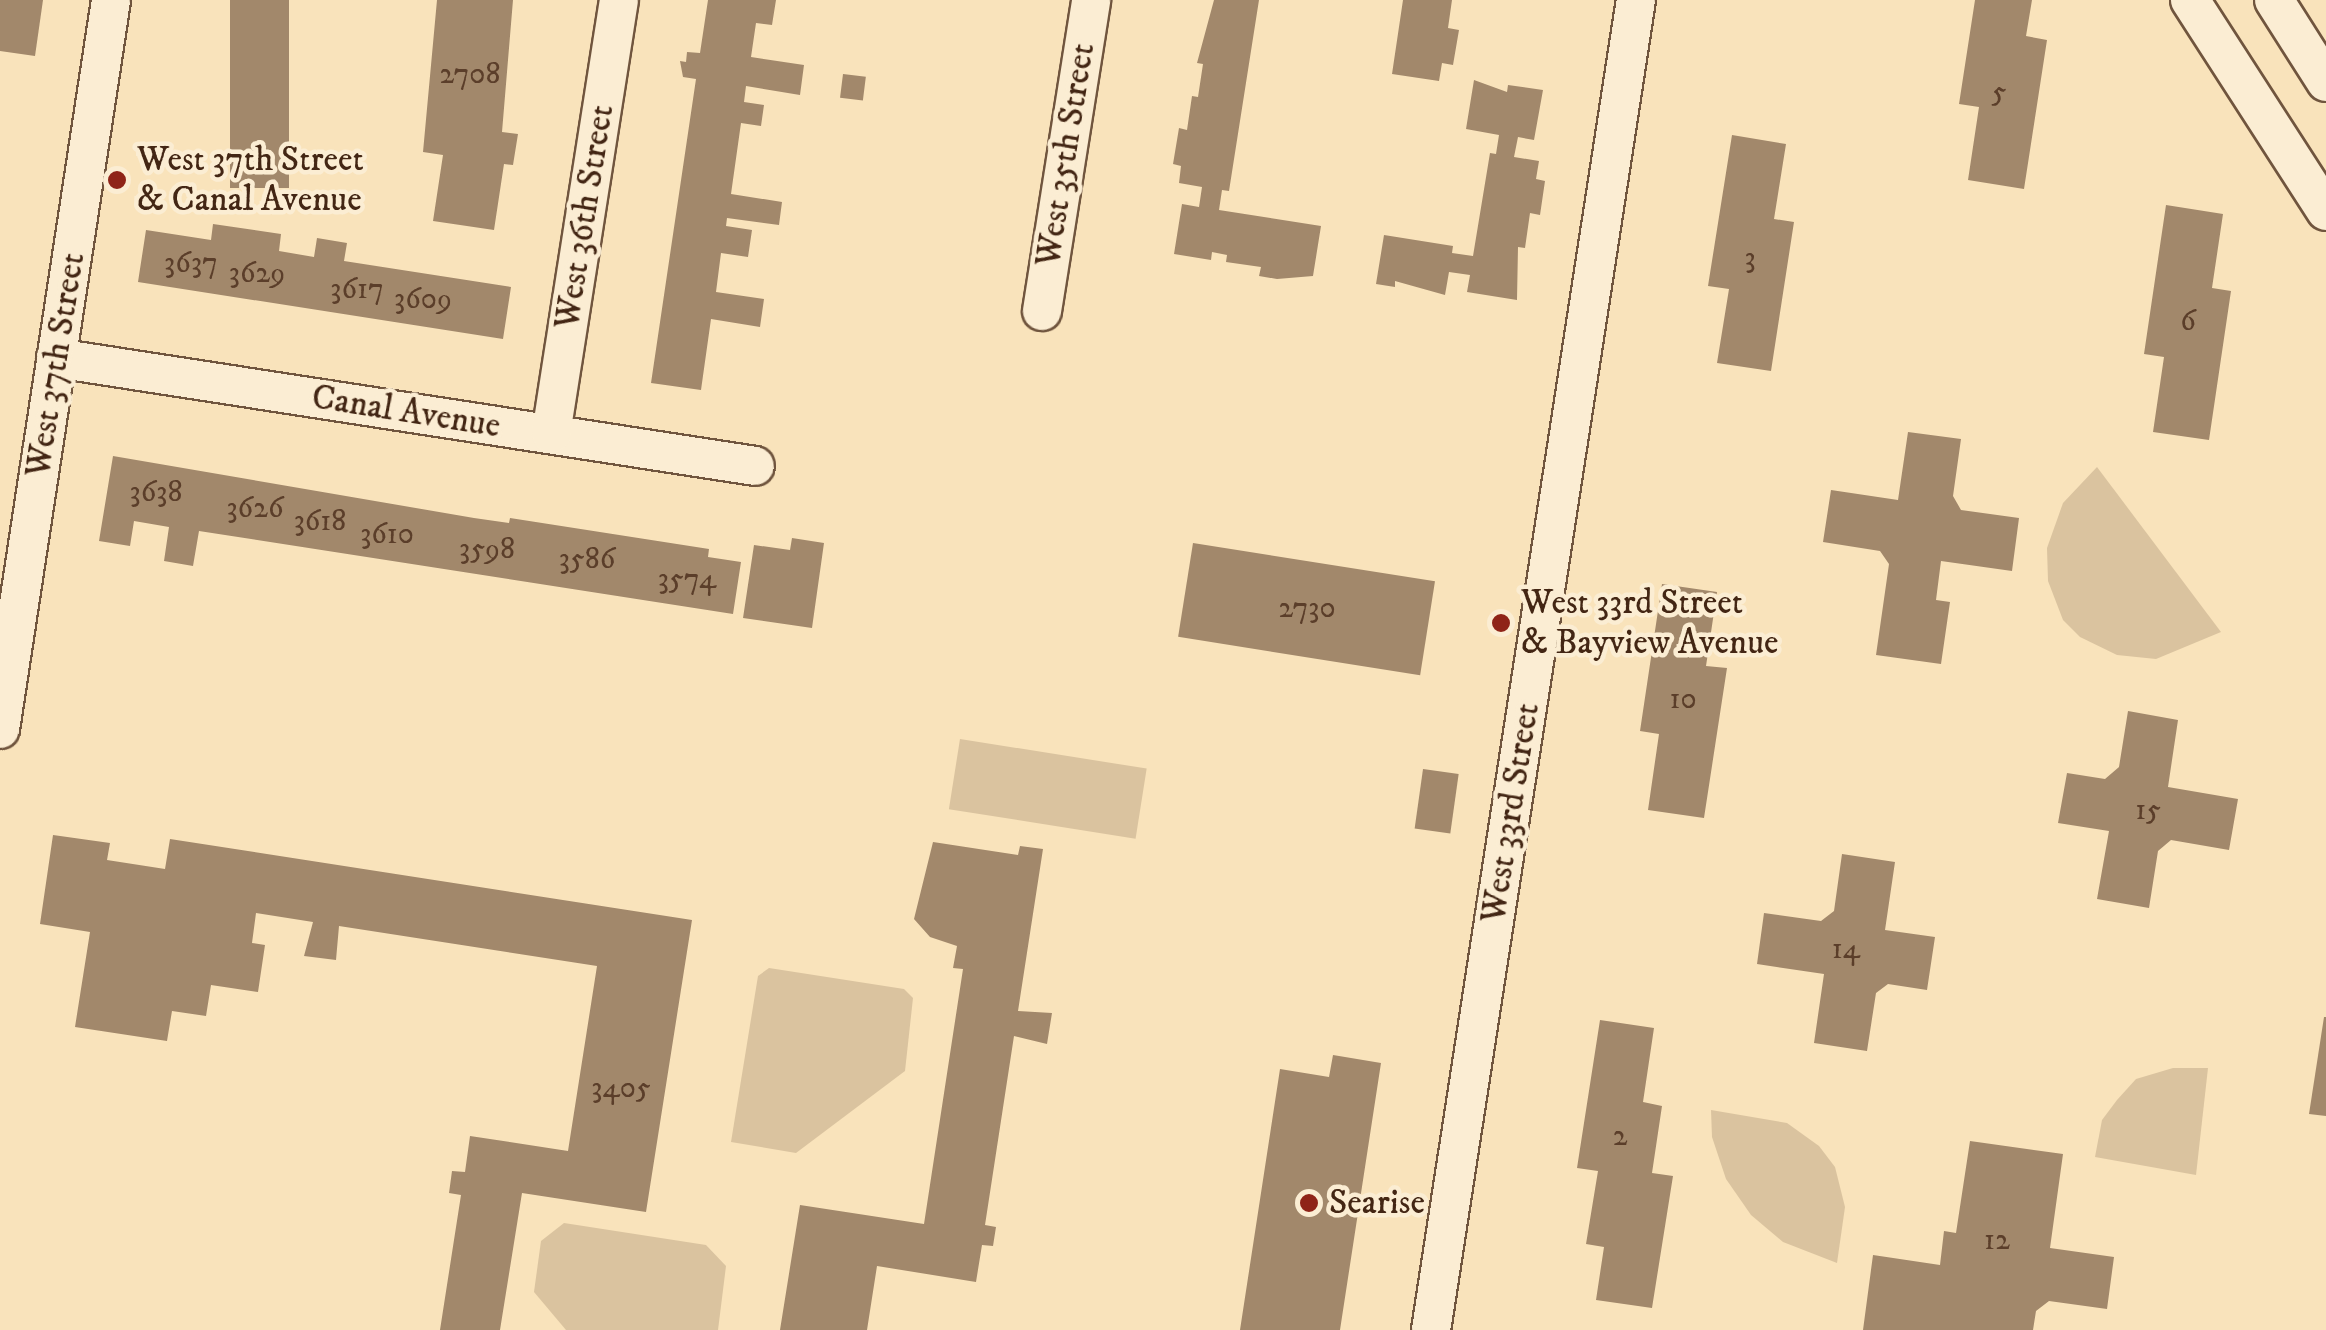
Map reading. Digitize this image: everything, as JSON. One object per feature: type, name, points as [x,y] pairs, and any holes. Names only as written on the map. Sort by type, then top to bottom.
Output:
[{"type":"street","name":"West 37th Street","points":[[0,729],[111,0]]},
{"type":"street","name":"West 36th Street","points":[[551,434],[619,0]]},
{"type":"street","name":"West 35th Street","points":[[1042,310],[1091,0]]},
{"type":"street","name":"West 33rd Street","points":[[1431,1330],[1636,0]]},
{"type":"street","points":[[2190,0],[2326,212]]},
{"type":"street","points":[[2274,0],[2326,82]]},
{"type":"street","name":"Canal Avenue","points":[[56,358],[754,466]]},
{"type":"shaded area","points":[[2097,467],[2221,632],[2156,659],[2117,655],[2080,637],[2063,620],[2048,581],[2047,548],[2063,503]]},
{"type":"shaded area","points":[[960,739],[1147,769],[1136,839],[949,809]]},
{"type":"shaded area","points":[[769,968],[904,989],[913,998],[905,1071],[796,1153],[731,1142],[758,976]]},
{"type":"shaded area","points":[[2173,1068],[2208,1068],[2196,1175],[2095,1157],[2102,1120],[2117,1100],[2136,1079]]},
{"type":"shaded area","points":[[1711,1110],[1787,1123],[1819,1146],[1835,1167],[1845,1207],[1837,1263],[1783,1242],[1751,1215],[1726,1179],[1712,1137]]},
{"type":"shaded area","points":[[564,1223],[706,1245],[726,1266],[718,1330],[566,1330],[534,1292],[541,1241]]},
{"type":"building","points":[[0,0],[43,0],[35,56],[0,51]]},
{"type":"building","points":[[230,0],[289,0],[289,188],[230,188]]},
{"type":"building","points":[[437,0],[513,0],[502,132],[518,134],[513,165],[504,164],[494,230],[433,221],[443,155],[423,152]]},
{"type":"building","points":[[708,0],[776,0],[772,25],[756,23],[751,57],[804,65],[800,95],[746,86],[744,102],[764,105],[761,126],[741,123],[731,194],[782,202],[779,225],[727,218],[726,226],[752,230],[748,257],[721,253],[716,292],[764,299],[760,327],[711,319],[701,390],[651,383],[696,79],[683,77],[680,61],[686,62],[687,52],[700,53]]},
{"type":"building","points":[[1214,0],[1259,0],[1229,191],[1222,190],[1219,210],[1321,226],[1313,276],[1277,279],[1259,276],[1261,267],[1226,262],[1227,255],[1212,252],[1211,260],[1174,254],[1182,204],[1199,207],[1202,187],[1179,183],[1181,166],[1173,164],[1179,128],[1187,130],[1192,96],[1198,97],[1203,64],[1197,63]]},
{"type":"building","points":[[1403,0],[1452,0],[1448,28],[1459,30],[1453,65],[1442,63],[1439,81],[1392,74]]},
{"type":"building","points":[[1975,0],[2032,0],[2026,36],[2047,40],[2024,189],[1968,180],[1979,107],[1959,104]]},
{"type":"building","points":[[843,74],[866,77],[863,101],[840,98]]},
{"type":"building","points":[[1474,80],[1507,92],[1508,85],[1543,90],[1534,140],[1518,137],[1514,157],[1539,161],[1536,179],[1545,181],[1540,215],[1530,213],[1525,248],[1518,247],[1517,300],[1467,292],[1470,275],[1449,272],[1445,295],[1395,281],[1395,287],[1376,284],[1384,235],[1453,246],[1452,253],[1473,256],[1490,153],[1496,154],[1499,135],[1466,129]]},
{"type":"building","points":[[1732,135],[1786,144],[1774,219],[1794,222],[1771,371],[1717,363],[1729,289],[1708,286]]},
{"type":"building","points":[[2166,205],[2223,214],[2212,288],[2231,291],[2209,440],[2153,432],[2164,357],[2144,354]]},
{"type":"building","points":[[213,224],[281,234],[279,251],[314,257],[317,238],[347,243],[344,261],[511,287],[503,339],[138,282],[146,230],[211,240]]},
{"type":"building","points":[[1908,432],[1961,439],[1953,496],[1961,510],[2019,518],[2012,571],[1941,561],[1936,600],[1950,602],[1941,664],[1876,655],[1889,564],[1880,551],[1823,542],[1831,490],[1898,500]]},
{"type":"building","points":[[113,456],[474,518],[509,523],[510,518],[709,549],[708,557],[741,562],[733,614],[199,531],[193,566],[164,561],[169,527],[134,521],[130,546],[99,541]]},
{"type":"building","points":[[792,538],[824,543],[812,628],[743,618],[754,545],[790,550]]},
{"type":"building","points":[[1193,543],[1435,581],[1420,675],[1178,637]]},
{"type":"building","points":[[1662,584],[1717,592],[1706,666],[1727,668],[1704,818],[1648,810],[1659,734],[1640,731]]},
{"type":"building","points":[[2128,711],[2178,720],[2168,787],[2238,799],[2229,850],[2171,840],[2158,851],[2149,908],[2097,899],[2109,831],[2058,823],[2067,773],[2105,779],[2119,767]]},
{"type":"building","points":[[1423,769],[1459,774],[1450,833],[1415,828]]},
{"type":"building","points":[[53,835],[110,843],[107,860],[165,869],[170,839],[692,920],[646,1212],[522,1193],[500,1330],[440,1330],[461,1195],[449,1193],[452,1171],[465,1172],[470,1136],[568,1151],[597,966],[339,926],[336,960],[304,956],[313,922],[256,913],[252,943],[265,945],[258,992],[211,985],[206,1016],[172,1011],[167,1041],[75,1027],[90,932],[40,924]]},
{"type":"building","points":[[933,842],[1018,855],[1020,846],[1043,849],[1018,1011],[1052,1013],[1047,1044],[1014,1036],[985,1225],[996,1227],[993,1246],[982,1245],[976,1282],[877,1266],[867,1330],[780,1330],[800,1205],[924,1224],[963,969],[953,968],[957,946],[930,937],[914,919]]},
{"type":"building","points":[[1842,854],[1895,862],[1885,930],[1935,937],[1927,990],[1888,984],[1876,993],[1867,1051],[1814,1043],[1824,974],[1757,964],[1764,913],[1821,921],[1834,911]]},
{"type":"building","points":[[2326,1017],[2326,1116],[2309,1114]]},
{"type":"building","points":[[1600,1020],[1654,1028],[1643,1102],[1662,1106],[1652,1173],[1673,1176],[1652,1308],[1596,1300],[1604,1247],[1586,1244],[1598,1171],[1577,1168]]},
{"type":"building","name":"Searise","points":[[1333,1055],[1381,1063],[1340,1330],[1240,1330],[1280,1069],[1329,1077]]},
{"type":"building","points":[[1970,1141],[2063,1154],[2050,1248],[2114,1257],[2107,1309],[2049,1301],[2036,1311],[2033,1330],[1863,1330],[1873,1255],[1940,1265],[1944,1231],[1956,1233]]},
{"type":"place","name":"West 37th Street & Canal Avenue","points":[[117,180]]},
{"type":"place","name":"West 33rd Street & Bayview Avenue","points":[[1501,623]]},
{"type":"place","name":"Searise","points":[[1309,1203]]}]
